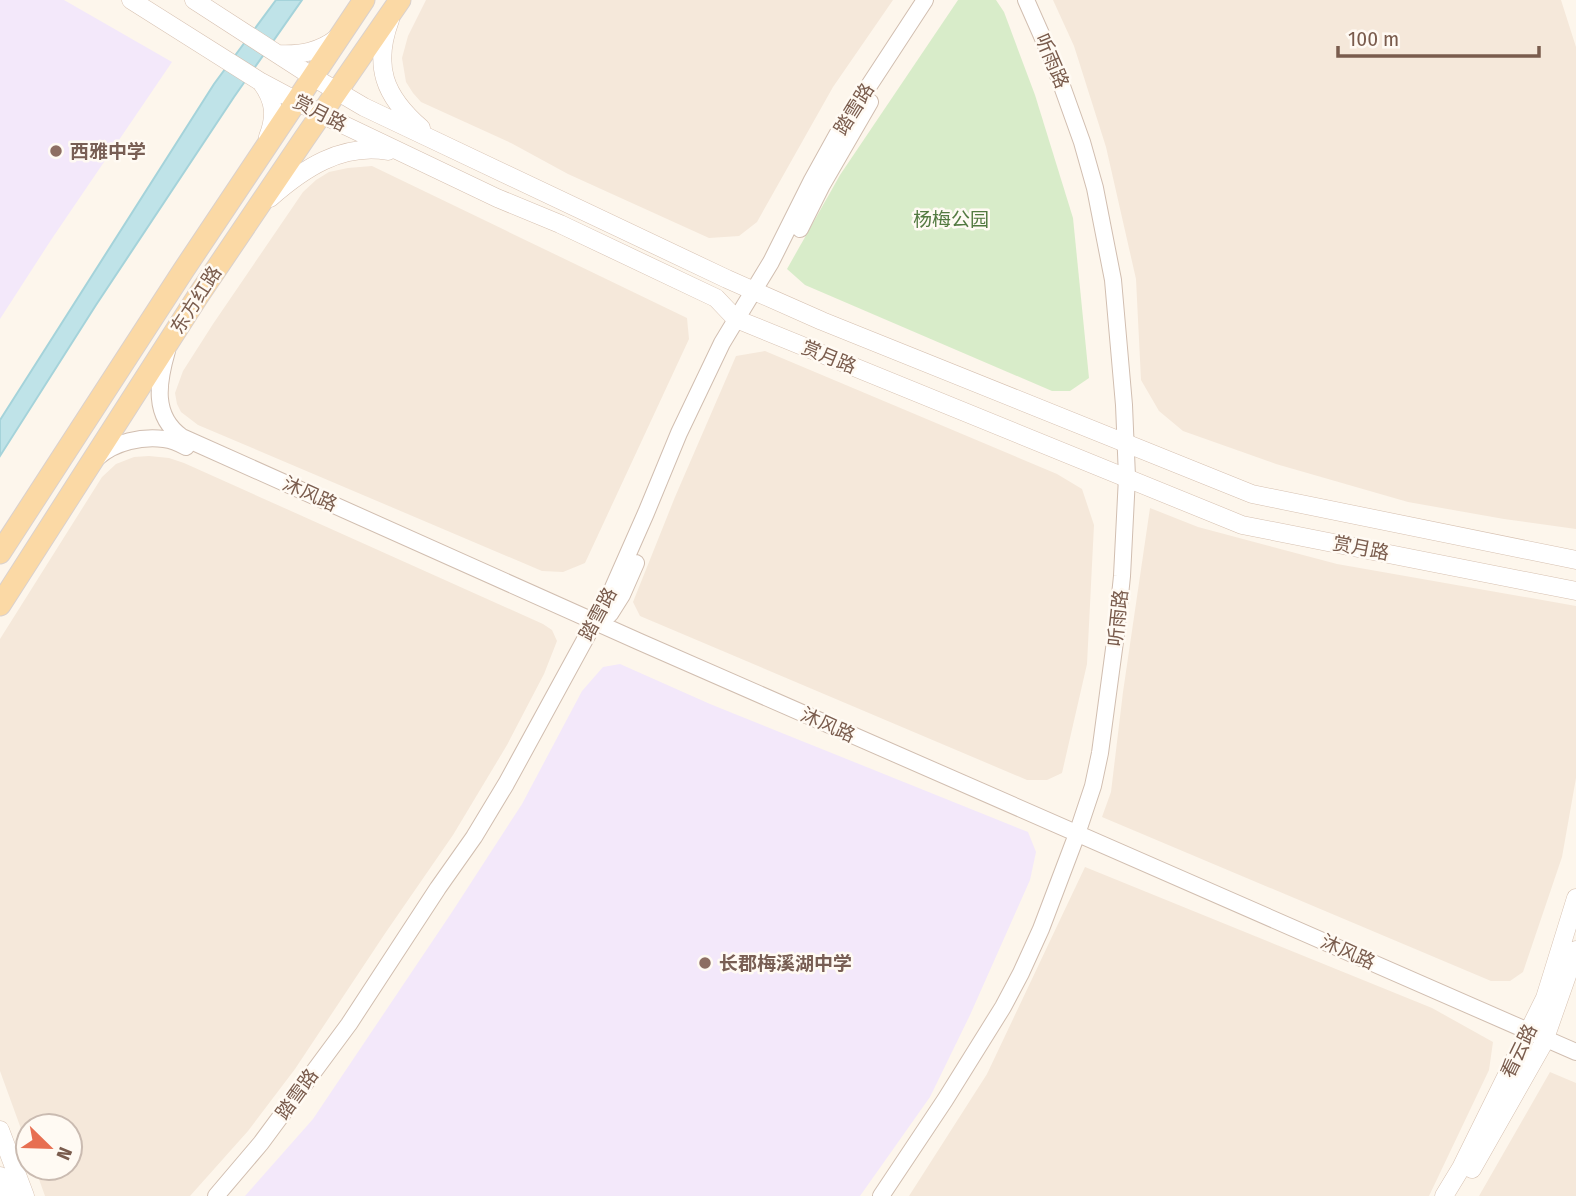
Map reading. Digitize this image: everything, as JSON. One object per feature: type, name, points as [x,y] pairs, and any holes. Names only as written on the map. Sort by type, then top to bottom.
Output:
[{"type":"main road","name":"赏月路","points":[[131,0],[296,101],[497,198],[560,224],[716,298],[741,321],[1242,525],[1576,591]]},
{"type":"main road","name":"赏月路","points":[[194,0],[363,107],[822,321],[1252,494],[1576,560]]},
{"type":"main road","name":"东方红路","points":[[0,553],[364,0]]},
{"type":"main road","name":"东方红路","points":[[0,605],[171,338],[398,3]]},
{"type":"main road","points":[[398,3],[383,44],[384,74],[388,89],[405,114],[440,143]]},
{"type":"main road","points":[[278,54],[294,55],[320,50],[343,33]]},
{"type":"main road","points":[[261,82],[272,100],[274,111],[273,123],[263,150]]},
{"type":"main road","points":[[256,210],[306,170],[326,159],[363,150],[405,154]]},
{"type":"main road","name":"看云路","points":[[1444,1196],[1535,1039],[1576,898]]},
{"type":"main road","name":"看云路","points":[[1457,1196],[1576,950]]},
{"type":"main road","points":[[0,1129],[25,1196]]},
{"type":"main road","points":[[0,1176],[9,1196]]},
{"type":"street","name":"踏雪路","points":[[231,1196],[303,1100],[481,841],[513,788],[597,627],[696,395],[758,293],[812,180],[838,134],[925,0]]},
{"type":"street","name":"踏雪路","points":[[758,293],[781,266],[822,185],[878,88],[938,0]]},
{"type":"street","name":"听雨路","points":[[1026,0],[1067,97],[1095,188],[1112,281],[1130,445]]},
{"type":"street","name":"听雨路","points":[[892,1196],[988,1048],[1022,989],[1049,932],[1079,840],[1093,786],[1109,692],[1131,479],[1120,278],[1102,186],[1089,138],[1061,60],[1034,0]]},
{"type":"street","name":"沐风路","points":[[171,338],[162,369],[159,395],[163,416],[181,436],[597,627]]},
{"type":"street","name":"沐风路","points":[[87,468],[105,451],[125,442],[150,438],[170,440],[1535,1039],[1576,1062]]},
{"type":"street","name":"踏雪路","points":[[216,1196],[261,1143],[348,1024],[474,837],[597,627]]},
{"type":"street","name":"听雨路","points":[[881,1196],[1003,1007],[1021,973],[1079,840]]},
{"type":"street","name":"沐风路","points":[[1535,1039],[1576,1052]]},
{"type":"shaded area","name":"西雅中学","points":[[0,0],[64,0],[172,62],[0,319]]},
{"type":"shaded area","points":[[426,0],[893,0],[833,87],[757,222],[739,236],[709,238],[568,174],[511,143],[421,102],[406,82],[402,58],[408,36]]},
{"type":"shaded area","points":[[1053,0],[1561,0],[1576,47],[1576,529],[1408,502],[1276,464],[1183,431],[1159,411],[1141,380],[1136,279],[1106,147],[1074,46]]},
{"type":"shaded area","points":[[372,166],[687,318],[689,339],[585,563],[563,572],[542,571],[198,425],[181,412],[175,393],[183,371],[303,192],[329,172]]},
{"type":"shaded area","points":[[765,351],[1057,474],[1082,489],[1094,525],[1087,664],[1062,773],[1047,780],[1027,780],[640,616],[633,602],[736,356]]},
{"type":"shaded area","points":[[134,457],[169,458],[184,463],[543,624],[552,630],[557,641],[544,674],[507,745],[453,835],[295,1069],[248,1131],[190,1196],[45,1196],[40,1182],[84,1182],[84,1112],[15,1112],[0,1071],[0,639],[102,477],[116,464]]},
{"type":"shaded area","points":[[1150,508],[1198,527],[1337,564],[1576,606],[1576,778],[1562,857],[1523,972],[1510,981],[1491,981],[1102,817],[1111,792]]},
{"type":"shaded area","name":"长郡梅溪湖中学","points":[[620,664],[710,704],[1028,832],[1036,852],[1030,880],[930,1097],[860,1196],[245,1196],[313,1119],[452,912],[522,804],[582,691],[603,667]]},
{"type":"shaded area","points":[[1085,867],[1432,1008],[1493,1042],[1489,1070],[1429,1196],[909,1196],[987,1074]]},
{"type":"shaded area","points":[[1550,1072],[1576,1083],[1576,1196],[1479,1196]]},
{"type":"green space","name":"杨梅公园","points":[[958,0],[996,0],[1004,12],[1035,95],[1073,218],[1089,378],[1070,391],[1052,391],[805,285],[787,269],[840,175]]},
{"type":"water","points":[[276,0],[302,0],[96,305],[0,456],[0,420],[214,84]]},
{"type":"place","name":"西雅中学","points":[[56,151]]},
{"type":"place","name":"长郡梅溪湖中学","points":[[705,963]]}]
